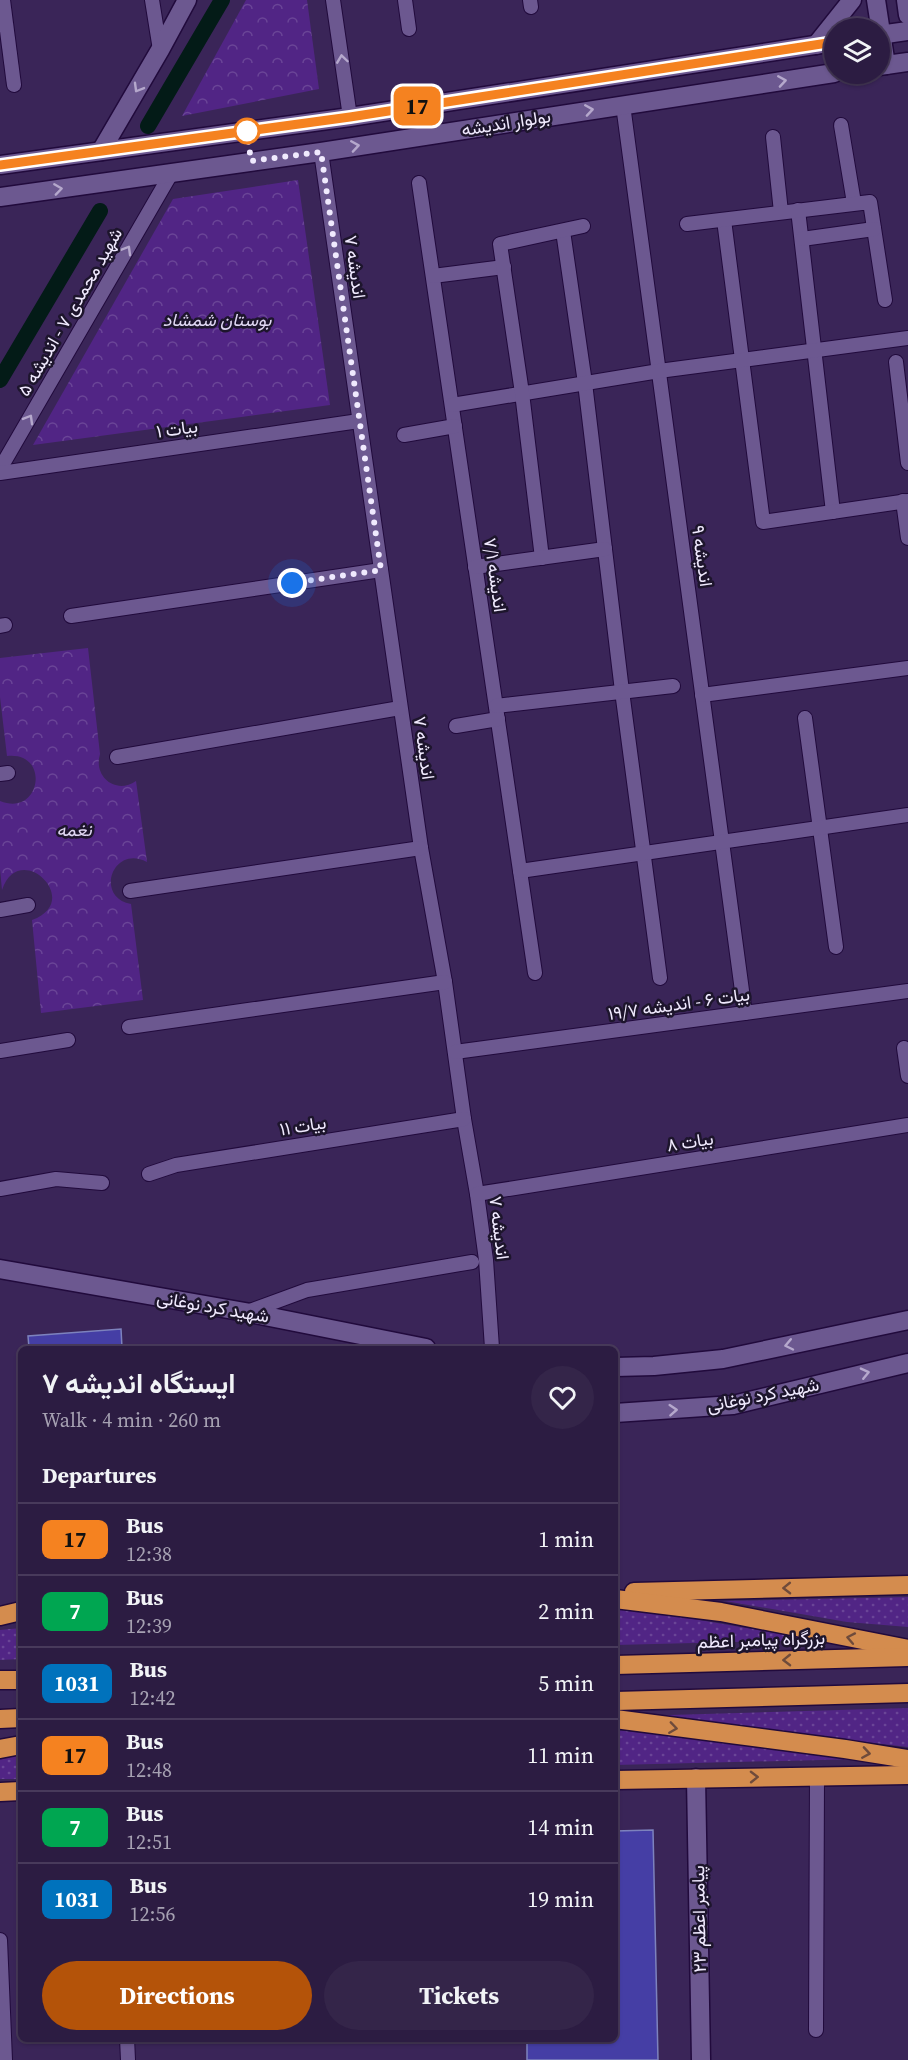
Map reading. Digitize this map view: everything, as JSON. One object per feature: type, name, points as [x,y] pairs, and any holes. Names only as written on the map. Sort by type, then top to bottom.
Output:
[{"type":"highway","points":[[618,1592],[908,1585]]},
{"type":"highway","points":[[618,1599],[721,1612],[908,1649]]},
{"type":"highway","points":[[0,1614],[18,1611]]},
{"type":"highway","name":"بزرگراه پیامبر اعظم","points":[[618,1665],[908,1657]]},
{"type":"highway","points":[[0,1680],[18,1680]]},
{"type":"highway","points":[[618,1701],[908,1693]]},
{"type":"highway","points":[[0,1719],[18,1718]]},
{"type":"highway","points":[[618,1719],[908,1759]]},
{"type":"highway","points":[[0,1749],[18,1746]]},
{"type":"highway","points":[[618,1779],[908,1774]]},
{"type":"highway","points":[[0,1792],[18,1791]]},
{"type":"main road","points":[[101,151],[187,0]]},
{"type":"main road","points":[[841,18],[852,0]]},
{"type":"main road","points":[[876,0],[878,18]]},
{"type":"main road","points":[[906,0],[908,15]]},
{"type":"main road","points":[[890,34],[908,31]]},
{"type":"main road","name":"بولوار اندیشه","points":[[0,165],[350,117],[824,43]]},
{"type":"main road","points":[[890,64],[908,62]]},
{"type":"main road","name":"بولوار اندیشه","points":[[0,197],[321,152],[824,75]]},
{"type":"main road","name":"شهید کرد نوغانی","points":[[0,1269],[245,1312],[416,1346]]},
{"type":"main road","points":[[618,1367],[723,1359],[908,1320]]},
{"type":"main road","name":"شهید کرد نوغانی","points":[[618,1413],[733,1404],[908,1363]]},
{"type":"main road","name":"پیامبر اعظم ۲۳","points":[[696,1778],[701,2060]]},
{"type":"street","points":[[3,0],[14,85]]},
{"type":"street","points":[[152,0],[160,50]]},
{"type":"street","points":[[333,0],[350,117]]},
{"type":"street","points":[[405,0],[409,28]]},
{"type":"street","name":"اندیشه ۹","points":[[623,105],[745,1013]]},
{"type":"street","points":[[841,125],[854,203]]},
{"type":"street","points":[[773,137],[781,212]]},
{"type":"street","name":"اندیشه ۷","points":[[321,152],[400,708],[477,1194],[486,1260],[492,1346]]},
{"type":"street","name":"شهید محمدی ۷ - اندیشه ۵","points":[[0,471],[172,172]]},
{"type":"street","name":"اندیشه ۷/۱","points":[[419,183],[535,973]]},
{"type":"street","points":[[687,224],[870,202],[885,300]]},
{"type":"street","points":[[798,210],[833,512]]},
{"type":"street","points":[[724,220],[762,522],[905,501],[908,538]]},
{"type":"street","points":[[542,558],[522,393],[500,244],[583,226]]},
{"type":"street","points":[[802,238],[874,229]]},
{"type":"street","points":[[563,231],[585,383],[622,691],[660,978]]},
{"type":"street","points":[[433,276],[504,267]]},
{"type":"street","points":[[452,405],[659,371],[908,338]]},
{"type":"street","points":[[896,362],[908,463]]},
{"type":"street","name":"بیات ۱","points":[[0,471],[359,421]]},
{"type":"street","points":[[404,435],[455,426]]},
{"type":"street","points":[[475,567],[605,549]]},
{"type":"street","points":[[71,616],[381,570]]},
{"type":"street","points":[[702,695],[908,668]]},
{"type":"street","points":[[456,726],[497,712],[622,691],[673,686]]},
{"type":"street","points":[[117,756],[400,708]]},
{"type":"street","points":[[805,718],[836,947]]},
{"type":"street","points":[[520,871],[908,815]]},
{"type":"street","points":[[130,891],[421,848]]},
{"type":"street","points":[[0,909],[28,905]]},
{"type":"street","points":[[129,1027],[445,982]]},
{"type":"street","name":"بیات ۶ - اندیشه ۱۹/۷","points":[[455,1052],[908,991]]},
{"type":"street","points":[[0,1051],[68,1040]]},
{"type":"street","points":[[903,1048],[908,1076]]},
{"type":"street","name":"بیات ۱۱","points":[[149,1174],[176,1165],[464,1119]]},
{"type":"street","name":"بیات ۸","points":[[477,1194],[908,1125]]},
{"type":"street","points":[[0,1189],[56,1179],[102,1183]]},
{"type":"street","points":[[245,1312],[307,1290],[472,1262]]},
{"type":"street","points":[[816,2030],[817,1777]]},
{"type":"street","points":[[0,1940],[5,2060]]},
{"type":"street","points":[[127,2042],[128,2060]]},
{"type":"green space","points":[[246,0],[307,0],[319,89],[182,116]]},
{"type":"green space","name":"بوستان شمشاد","points":[[298,180],[330,405],[33,445],[173,199]]},
{"type":"green space","name":"نغمه","points":[[88,648],[100,770],[103,776],[114,785],[128,785],[136,781],[147,862],[135,858],[125,860],[112,874],[111,883],[113,892],[120,899],[131,904],[143,1000],[41,1013],[32,920],[47,911],[52,900],[50,888],[43,878],[33,872],[21,870],[10,876],[2,890],[0,801],[14,804],[25,800],[32,793],[35,773],[30,763],[21,757],[7,756],[0,697],[0,658]]},
{"type":"green space","points":[[908,1597],[908,1627],[847,1622],[725,1601]]},
{"type":"green space","points":[[618,1609],[664,1614],[816,1640],[618,1645]]},
{"type":"green space","points":[[18,1628],[18,1659],[0,1660],[0,1630]]},
{"type":"green space","points":[[908,1708],[908,1747],[636,1716]]},
{"type":"green space","points":[[618,1730],[814,1750],[861,1759],[618,1765]]},
{"type":"green space","points":[[18,1756],[18,1779],[0,1779],[0,1759]]},
{"type":"building","points":[[121,1329],[122,1346],[29,1346],[28,1336]]},
{"type":"building","points":[[653,1830],[658,2060],[527,2060],[527,2042],[618,2042],[618,1831]]},
{"type":"waterway","points":[[148,126],[222,0]]},
{"type":"waterway","points":[[0,380],[100,211]]},
{"type":"bus line","name":"17","points":[[0,165],[350,117],[824,44]]},
{"type":"route","points":[[247,131],[251,161],[321,152],[381,570],[292,583]]}]
